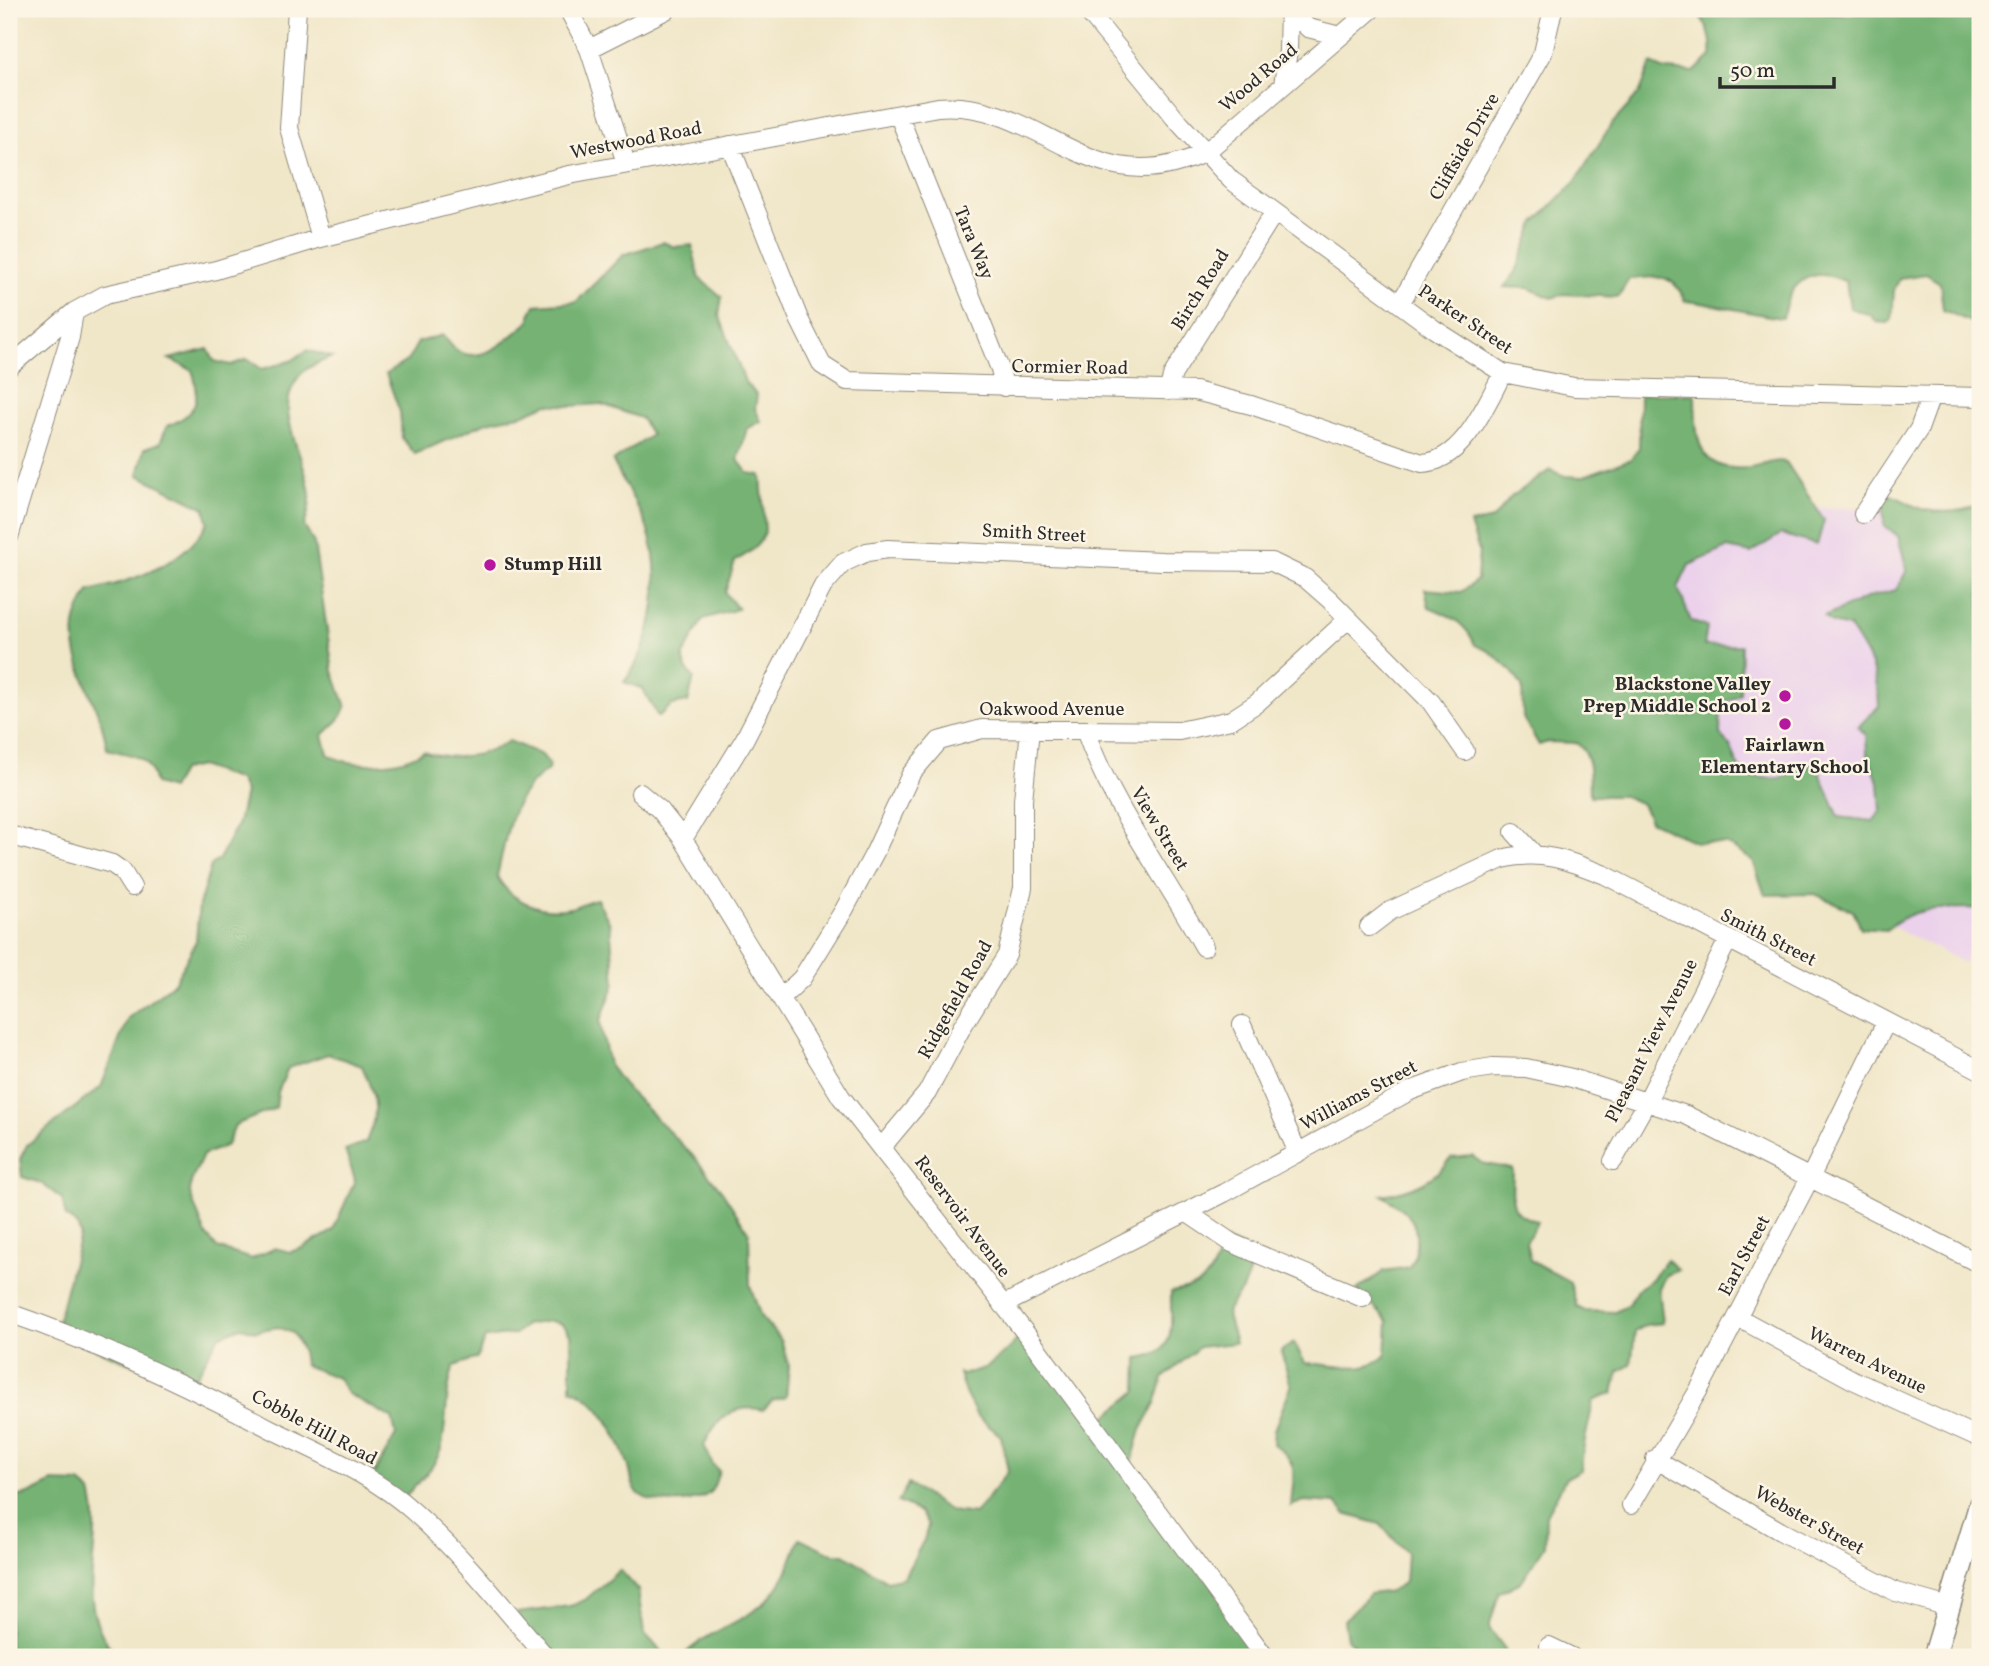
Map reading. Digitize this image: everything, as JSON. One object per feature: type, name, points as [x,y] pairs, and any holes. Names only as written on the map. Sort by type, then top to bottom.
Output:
[{"type":"main road","points":[[1934,1657],[1980,1506]]},
{"type":"street","points":[[297,9],[289,128],[321,238]]},
{"type":"street","points":[[568,9],[589,49],[626,163]]},
{"type":"street","points":[[589,49],[668,9]]},
{"type":"street","name":"Parker Street","points":[[1086,9],[1231,180],[1459,346],[1503,373],[1574,387],[1980,397]]},
{"type":"street","points":[[1289,9],[1308,28],[1340,36]]},
{"type":"street","points":[[1283,85],[1288,51],[1289,9]]},
{"type":"street","name":"Wood Road","points":[[1206,152],[1372,9]]},
{"type":"street","name":"Cliffside Drive","points":[[1401,302],[1543,53],[1553,9]]},
{"type":"street","name":"Westwood Road","points":[[9,367],[74,312],[105,295],[216,270],[321,238],[626,163],[938,107],[976,108],[1010,120],[1090,159],[1125,168],[1174,166],[1206,152]]},
{"type":"street","name":"Tara Way","points":[[899,116],[1000,369],[1004,387]]},
{"type":"street","name":"Cormier Road","points":[[730,145],[799,319],[822,365],[847,380],[1168,391],[1217,396],[1408,460],[1435,463],[1461,443],[1503,373]]},
{"type":"street","name":"Birch Road","points":[[1168,391],[1173,374],[1273,213]]},
{"type":"street","points":[[9,537],[70,337],[74,312]]},
{"type":"street","points":[[1863,514],[1919,429],[1931,396]]},
{"type":"street","name":"Smith Street","points":[[683,839],[733,760],[823,586],[843,563],[867,552],[911,548],[1162,561],[1272,562],[1305,578],[1431,702],[1465,751]]},
{"type":"street","name":"Oakwood Avenue","points":[[782,997],[802,978],[844,910],[876,852],[911,774],[933,745],[962,732],[1030,729],[1179,731],[1231,720],[1257,703],[1347,620]]},
{"type":"street","name":"Ridgefield Road","points":[[881,1148],[927,1093],[968,1017],[1007,955],[1023,888],[1023,800],[1030,729]]},
{"type":"street","name":"View Street","points":[[1085,730],[1118,804],[1160,869],[1204,947]]},
{"type":"street","name":"Reservoir Avenue","points":[[640,793],[660,810],[683,839],[841,1097],[1003,1306],[1265,1657]]},
{"type":"street","points":[[1514,832],[1534,854]]},
{"type":"street","points":[[9,835],[112,864],[122,871],[132,887]]},
{"type":"street","points":[[1369,927],[1390,911],[1484,867],[1517,855],[1534,854]]},
{"type":"street","name":"Smith Street","points":[[1534,854],[1568,860],[1605,876],[1980,1070]]},
{"type":"street","name":"Pleasant View Avenue","points":[[1613,1161],[1647,1101],[1728,940]]},
{"type":"street","name":"Earl Street","points":[[1631,1505],[1737,1317],[1811,1176],[1886,1023]]},
{"type":"street","points":[[1242,1024],[1298,1153]]},
{"type":"street","name":"Williams Street","points":[[1003,1306],[1298,1153],[1410,1091],[1453,1075],[1493,1067],[1543,1071],[1647,1101],[1721,1130],[1980,1264]]},
{"type":"street","points":[[1186,1212],[1232,1242],[1363,1298]]},
{"type":"street","name":"Cobble Hill Road","points":[[9,1312],[95,1344],[173,1379],[320,1452],[397,1498],[455,1554],[546,1657]]},
{"type":"street","name":"Warren Avenue","points":[[1737,1317],[1853,1380],[1980,1438]]},
{"type":"street","name":"Webster Street","points":[[1656,1459],[1780,1531],[1896,1592],[1949,1607]]},
{"type":"street","points":[[1549,1646],[1572,1657]]},
{"type":"shaded area","name":"Blackstone Valley Prep Middle School 2","points":[[1916,507],[1980,622],[1980,921],[1964,963],[1588,770],[1593,510]]},
{"type":"green space","points":[[1694,9],[1810,9],[1842,15],[1874,9],[1980,9],[1980,326],[1943,310],[1940,283],[1926,274],[1900,278],[1894,290],[1892,319],[1888,323],[1876,322],[1871,315],[1850,308],[1846,282],[1822,275],[1812,276],[1796,286],[1790,295],[1783,318],[1685,301],[1669,280],[1656,277],[1629,279],[1618,297],[1563,294],[1552,298],[1528,288],[1504,287],[1516,272],[1535,223],[1575,182],[1611,125],[1639,94],[1651,64],[1665,70],[1694,72],[1711,56],[1708,31]]},
{"type":"green space","points":[[663,242],[674,247],[692,245],[699,278],[722,297],[719,315],[746,384],[757,395],[755,409],[761,421],[747,429],[738,460],[748,473],[761,475],[765,531],[757,545],[735,561],[725,593],[738,609],[703,619],[683,656],[686,669],[694,678],[688,702],[672,705],[658,717],[643,689],[624,682],[635,666],[650,627],[654,606],[655,563],[646,525],[613,461],[651,435],[641,418],[601,404],[547,404],[524,414],[487,422],[415,454],[402,438],[400,412],[386,374],[408,360],[418,342],[442,335],[454,348],[468,355],[487,352],[506,341],[530,321],[535,305],[576,302],[623,255]]},
{"type":"green space","points":[[208,349],[214,361],[231,365],[247,359],[262,369],[291,361],[307,350],[332,357],[303,372],[293,386],[288,401],[292,432],[310,495],[304,526],[314,543],[333,671],[346,707],[339,720],[323,735],[328,754],[349,762],[376,764],[402,760],[423,751],[445,756],[467,756],[489,751],[509,741],[542,755],[549,764],[548,770],[535,780],[517,804],[507,830],[497,876],[510,893],[538,907],[570,908],[597,899],[610,924],[615,983],[600,1022],[609,1065],[626,1088],[694,1157],[722,1191],[749,1233],[750,1285],[761,1317],[781,1340],[789,1366],[786,1397],[772,1401],[763,1410],[752,1408],[734,1411],[714,1428],[704,1445],[713,1465],[719,1471],[712,1489],[705,1496],[673,1503],[651,1500],[636,1491],[624,1454],[607,1420],[591,1401],[571,1389],[571,1335],[562,1324],[550,1321],[525,1325],[515,1334],[485,1338],[477,1358],[454,1366],[438,1457],[422,1479],[396,1505],[368,1484],[396,1435],[392,1418],[348,1394],[338,1378],[304,1365],[302,1350],[293,1333],[278,1327],[256,1331],[241,1327],[219,1336],[190,1388],[55,1332],[80,1235],[78,1226],[66,1217],[62,1199],[41,1183],[22,1177],[20,1159],[27,1145],[101,1087],[128,1018],[175,982],[196,941],[199,905],[211,865],[219,859],[238,823],[245,792],[239,780],[200,766],[182,770],[171,789],[155,784],[144,761],[133,755],[107,749],[99,716],[76,649],[74,632],[77,616],[89,591],[140,576],[172,560],[198,537],[208,522],[205,508],[138,475],[145,448],[160,443],[167,426],[185,417],[196,398],[192,370],[169,359]],"holes":[[[328,1054],[362,1066],[375,1104],[374,1120],[366,1142],[345,1150],[355,1180],[333,1231],[302,1248],[290,1252],[275,1248],[252,1259],[217,1248],[206,1235],[190,1194],[191,1182],[203,1155],[227,1145],[235,1125],[276,1108],[278,1092],[288,1068]]]},
{"type":"green space","name":"Blackstone Valley Prep Middle School 2","points":[[1640,394],[1695,394],[1698,437],[1708,458],[1731,468],[1786,462],[1824,520],[1817,545],[1781,534],[1751,553],[1727,548],[1689,565],[1678,588],[1691,621],[1707,627],[1704,646],[1741,645],[1740,694],[1721,705],[1720,734],[1731,747],[1742,776],[1779,779],[1815,762],[1839,817],[1873,821],[1881,811],[1879,784],[1867,752],[1866,735],[1858,727],[1879,706],[1877,683],[1862,646],[1849,627],[1832,623],[1824,617],[1869,597],[1896,590],[1907,570],[1898,536],[1884,525],[1883,493],[1920,509],[1932,511],[1960,510],[1980,504],[1980,908],[1919,912],[1886,930],[1861,928],[1853,911],[1815,894],[1765,895],[1753,861],[1727,844],[1695,842],[1650,821],[1642,804],[1624,796],[1590,796],[1586,755],[1577,743],[1548,742],[1539,745],[1523,718],[1522,686],[1510,669],[1489,651],[1475,645],[1467,631],[1456,621],[1429,607],[1425,589],[1461,592],[1477,580],[1479,551],[1470,524],[1493,519],[1511,497],[1550,470],[1565,476],[1581,477],[1631,459],[1639,448]]},
{"type":"green space","points":[[1472,1156],[1482,1163],[1513,1169],[1512,1195],[1516,1209],[1527,1218],[1538,1221],[1526,1242],[1530,1260],[1570,1282],[1577,1307],[1585,1311],[1615,1312],[1628,1305],[1637,1290],[1652,1279],[1667,1259],[1678,1270],[1666,1275],[1659,1288],[1663,1323],[1646,1325],[1635,1332],[1631,1365],[1618,1372],[1613,1393],[1593,1401],[1581,1470],[1566,1478],[1546,1515],[1545,1546],[1521,1582],[1499,1593],[1489,1628],[1505,1649],[1506,1657],[1366,1657],[1347,1639],[1344,1620],[1370,1594],[1391,1591],[1405,1582],[1407,1553],[1380,1524],[1345,1514],[1336,1503],[1304,1501],[1291,1506],[1294,1478],[1292,1464],[1273,1444],[1274,1430],[1291,1386],[1281,1351],[1294,1343],[1305,1363],[1348,1367],[1369,1365],[1386,1355],[1388,1321],[1357,1290],[1384,1271],[1409,1267],[1415,1252],[1416,1232],[1407,1214],[1382,1195],[1421,1183],[1438,1172],[1451,1158]]},
{"type":"green space","points":[[1226,1241],[1257,1253],[1242,1290],[1226,1312],[1235,1343],[1199,1347],[1163,1378],[1155,1404],[1141,1430],[1129,1471],[1266,1657],[683,1656],[703,1639],[750,1614],[770,1597],[784,1577],[800,1538],[833,1554],[844,1554],[887,1581],[904,1577],[924,1540],[928,1526],[920,1512],[898,1502],[908,1484],[950,1511],[975,1514],[1008,1471],[1001,1436],[977,1416],[965,1393],[959,1373],[978,1371],[986,1367],[1023,1334],[1096,1425],[1137,1391],[1138,1358],[1151,1355],[1166,1344],[1171,1326],[1171,1292],[1194,1286],[1207,1277]]},
{"type":"green space","points":[[53,1482],[80,1483],[91,1492],[95,1513],[92,1596],[95,1616],[103,1636],[118,1657],[9,1657],[9,1498],[29,1494]]},
{"type":"green space","points":[[620,1570],[638,1590],[644,1633],[667,1657],[541,1657],[517,1613],[570,1606],[585,1600]]},
{"type":"place","name":"Stump Hill","points":[[490,565]]},
{"type":"place","name":"Blackstone Valley Prep Middle School 2","points":[[1785,696]]},
{"type":"place","name":"Fairlawn Elementary School","points":[[1785,724]]}]
